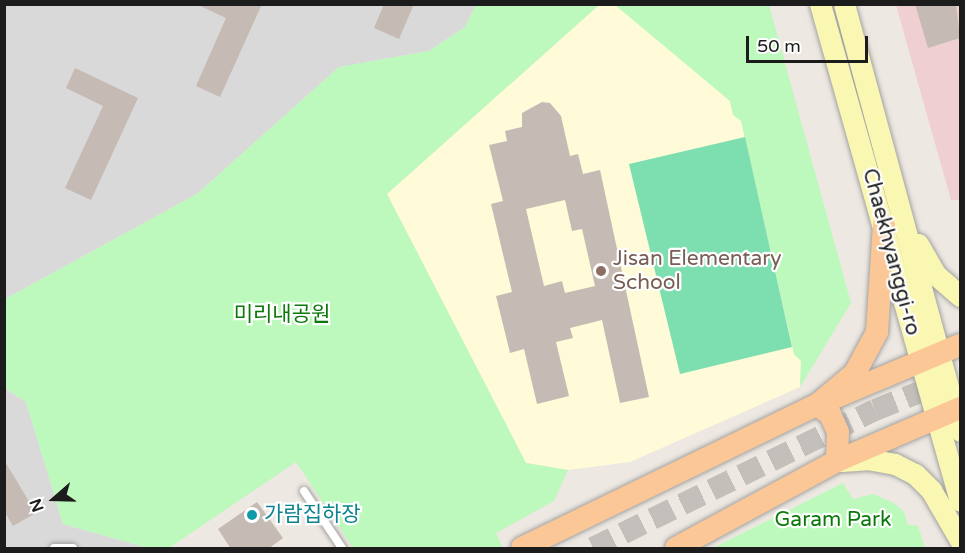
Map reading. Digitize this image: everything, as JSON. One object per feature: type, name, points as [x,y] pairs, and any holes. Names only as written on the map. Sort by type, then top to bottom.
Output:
[{"type":"main road","name":"Chaekhyanggi-ro","points":[[820,4],[894,222]]},
{"type":"main road","name":"Chaekhyanggi-ro","points":[[844,4],[894,222],[930,357],[953,417],[960,501]]},
{"type":"main road","points":[[894,222],[936,275],[960,296]]},
{"type":"main road","points":[[817,405],[855,373],[874,340],[894,222]]},
{"type":"main road","points":[[522,549],[817,405],[960,345]]},
{"type":"main road","points":[[817,405],[830,414],[838,432],[837,461]]},
{"type":"main road","points":[[676,549],[837,461],[953,417]]},
{"type":"main road","points":[[837,461],[867,459],[895,464],[915,474],[931,490],[960,540]]},
{"type":"lane","points":[[304,491],[342,549]]},
{"type":"lane","points":[[54,549],[73,549]]},
{"type":"shaded area","points":[[5,5],[476,5],[465,27],[429,51],[339,67],[197,194],[5,299]]},
{"type":"shaded area","name":"Jisan Elementary School","points":[[599,5],[615,5],[636,21],[730,101],[733,115],[741,120],[794,354],[801,361],[800,387],[630,462],[568,470],[526,463],[387,194]]},
{"type":"shaded area","points":[[896,5],[960,5],[960,200],[951,200]]},
{"type":"shaded area","points":[[4,388],[26,402],[63,524],[148,548],[5,548]]},
{"type":"green space","name":"미리내공원","points":[[476,5],[599,5],[387,194],[526,463],[568,470],[554,501],[496,533],[503,548],[353,548],[296,462],[169,548],[148,548],[63,524],[26,402],[5,388],[5,299],[197,194],[339,67],[429,51],[465,27]]},
{"type":"green space","points":[[615,5],[769,5],[851,303],[800,387],[801,361],[794,354],[741,121],[733,115],[730,101]]},
{"type":"green space","points":[[745,137],[792,347],[680,374],[629,164]]},
{"type":"green space","name":"Garam Park","points":[[843,483],[853,499],[873,494],[894,503],[904,512],[908,525],[918,526],[925,548],[713,548]]},
{"type":"building","points":[[196,4],[262,4],[220,97],[196,86],[226,18]]},
{"type":"building","points":[[384,4],[414,4],[399,39],[374,28]]},
{"type":"building","points":[[915,4],[956,4],[960,38],[928,48]]},
{"type":"building","points":[[75,68],[138,98],[91,200],[65,188],[103,106],[66,88]]},
{"type":"building","points":[[542,102],[550,103],[561,116],[570,156],[578,154],[583,174],[600,170],[649,397],[620,403],[602,320],[570,328],[573,338],[556,342],[569,396],[537,404],[524,349],[510,353],[496,296],[512,292],[491,204],[503,201],[489,145],[507,141],[505,131],[522,127],[522,113]],"holes":[[[565,200],[572,231],[582,229],[595,286],[565,293],[562,281],[544,286],[526,209]]]},
{"type":"building","points":[[4,460],[36,513],[13,526],[4,511]]},
{"type":"building","name":"가람집하장","points":[[257,502],[283,538],[268,549],[231,549],[218,529]]},
{"type":"tunnel","points":[[593,548],[875,410],[960,376]]},
{"type":"place","name":"Jisan Elementary School","points":[[601,271]]},
{"type":"place","name":"가람집하장","points":[[252,515]]}]
